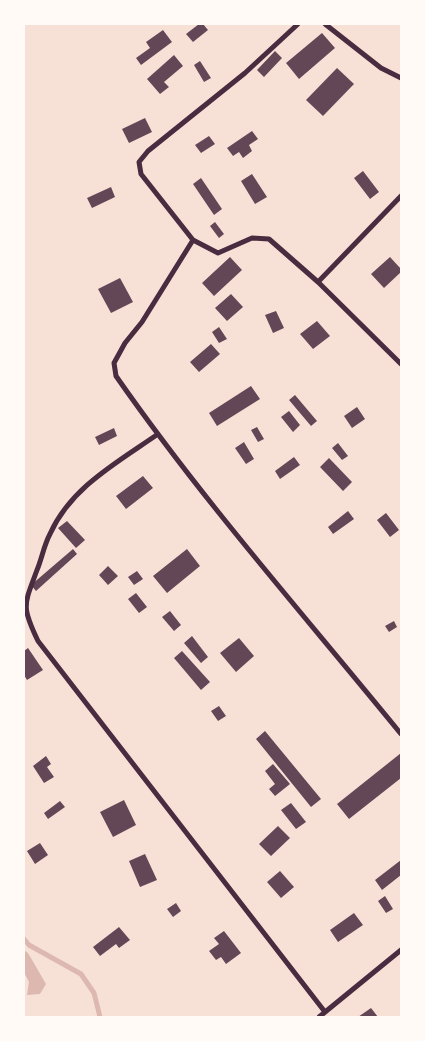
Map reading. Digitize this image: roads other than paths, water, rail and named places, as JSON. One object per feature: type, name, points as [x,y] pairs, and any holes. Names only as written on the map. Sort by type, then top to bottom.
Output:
[{"type":"street","points":[[298,24],[245,73],[148,151],[139,162],[141,174],[193,240],[218,254],[252,238],[269,239],[318,282],[401,364]]},
{"type":"street","points":[[325,24],[381,68],[401,78]]},
{"type":"street","points":[[318,282],[401,196]]},
{"type":"street","points":[[193,240],[114,363],[116,376],[158,434],[272,581],[401,734]]},
{"type":"street","points":[[158,434],[89,482],[65,510],[50,533],[27,593],[25,615],[38,641],[326,1012]]},
{"type":"street","points":[[319,1017],[401,950]]},
{"type":"waterway","points":[[24,939],[29,945],[81,974],[94,993],[100,1017]]}]
